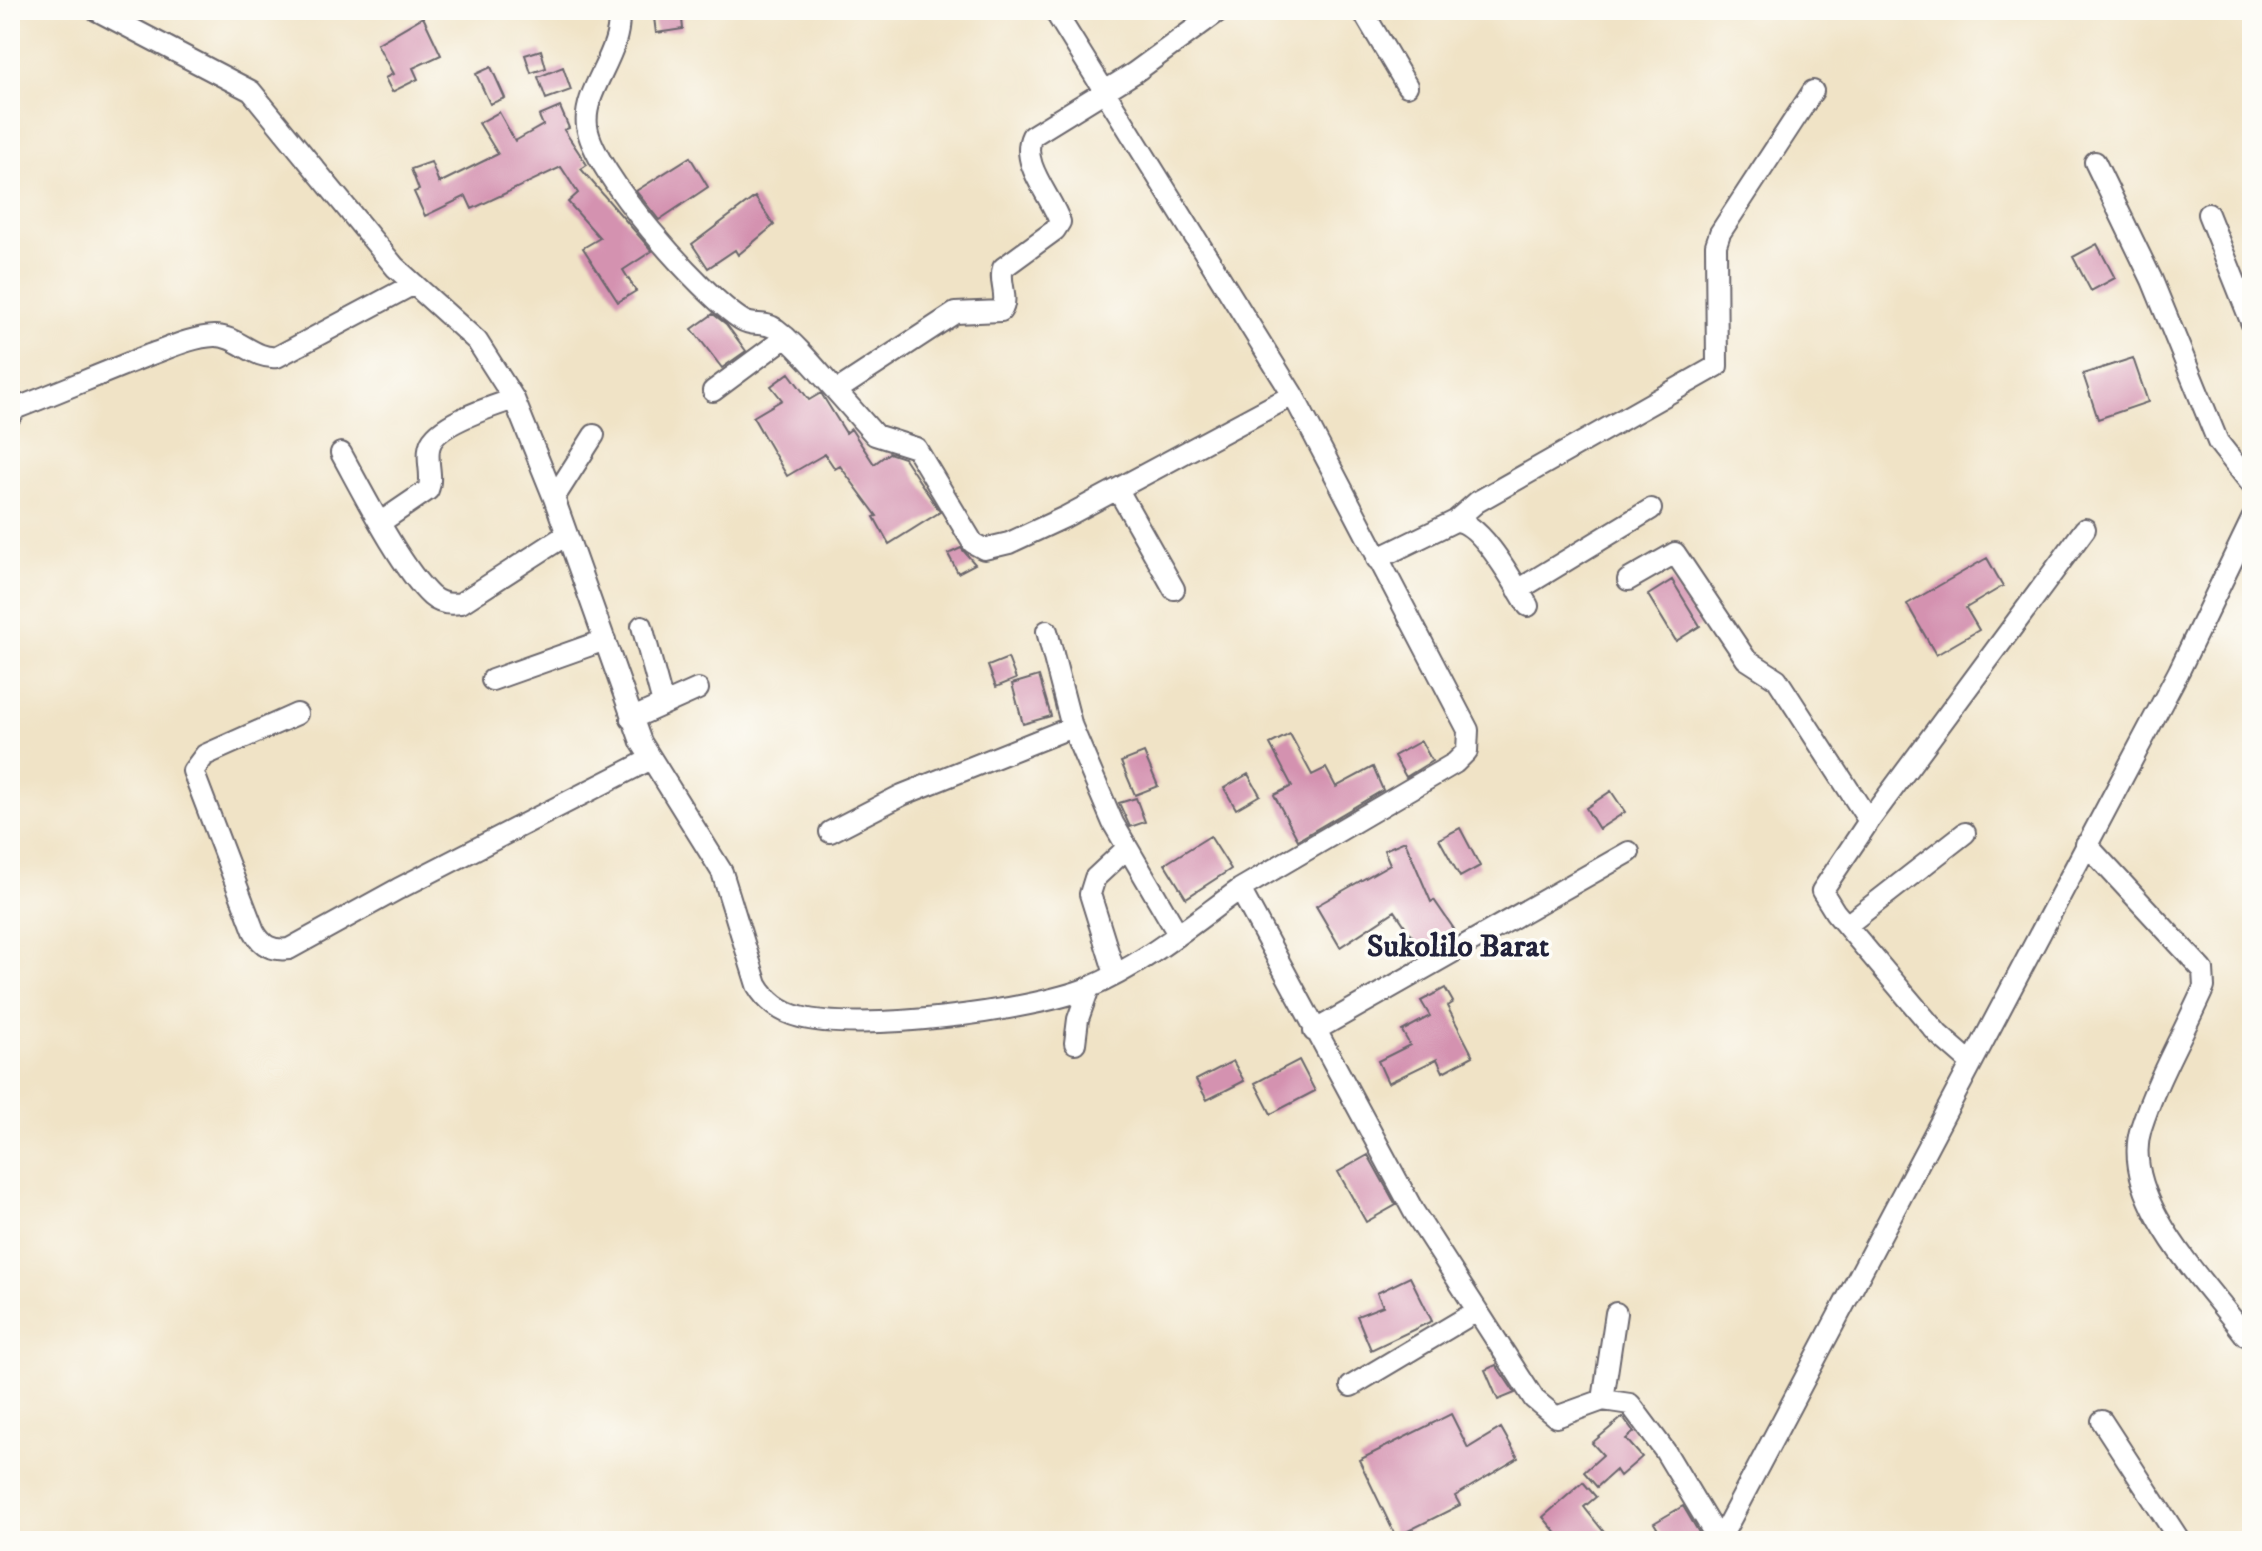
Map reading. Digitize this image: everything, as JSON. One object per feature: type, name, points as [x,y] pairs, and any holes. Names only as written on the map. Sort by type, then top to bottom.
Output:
[{"type":"street","points":[[96,10],[251,91],[387,257],[469,332],[514,399],[554,498],[631,719],[651,759],[722,872],[757,985],[779,1008],[803,1018],[842,1023],[904,1021],[1025,1004],[1089,988],[1178,934],[1240,889],[1455,763],[1467,751],[1468,730],[1460,713],[1293,395],[1054,10]]},
{"type":"street","points":[[618,10],[618,32],[587,112],[589,140],[639,215],[693,276],[743,321],[767,324],[786,337],[875,435],[916,448],[973,543],[980,548],[1009,543],[1118,490],[1293,395]]},
{"type":"street","points":[[836,391],[955,313],[969,310],[998,313],[1003,309],[1003,268],[1055,230],[1060,222],[1030,162],[1028,144],[1038,130],[1105,91],[1220,10]]},
{"type":"street","points":[[1362,10],[1407,86]]},
{"type":"street","points":[[1377,559],[1455,521],[1477,502],[1717,366],[1716,245],[1726,220],[1813,91]]},
{"type":"street","points":[[2095,162],[2152,280],[2218,442],[2252,485]]},
{"type":"street","points":[[2208,214],[2252,324]]},
{"type":"street","points":[[10,416],[17,408],[90,377],[176,345],[213,336],[263,356],[277,357],[414,284]]},
{"type":"street","points":[[713,391],[786,337]]},
{"type":"street","points":[[381,522],[428,490],[429,448],[437,436],[463,419],[514,399]]},
{"type":"street","points":[[554,498],[594,435]]},
{"type":"street","points":[[341,453],[381,522],[431,596],[450,605],[461,603],[566,535]]},
{"type":"street","points":[[1118,490],[1174,589]]},
{"type":"street","points":[[1455,521],[1464,522],[1484,540],[1523,598],[1651,509]]},
{"type":"street","points":[[1719,1541],[2179,671],[2252,519]]},
{"type":"street","points":[[1970,1062],[1938,1034],[1822,891],[1869,821],[2085,529]]},
{"type":"street","points":[[1628,580],[1675,553],[1746,659],[1777,679],[1869,821]]},
{"type":"street","points":[[642,626],[663,704]]},
{"type":"street","points":[[1047,631],[1072,727],[1126,849],[1178,934]]},
{"type":"street","points":[[492,680],[605,640]]},
{"type":"street","points":[[631,719],[698,689]]},
{"type":"street","points":[[297,714],[205,755],[193,771],[254,931],[263,945],[274,950],[289,949],[410,882],[651,759]]},
{"type":"street","points":[[830,832],[902,795],[1072,727]]},
{"type":"street","points":[[1847,925],[1965,833]]},
{"type":"street","points":[[2086,844],[2203,970],[2204,987],[2141,1129],[2139,1176],[2154,1214],[2245,1335]]},
{"type":"street","points":[[1115,974],[1090,894],[1095,878],[1126,849]]},
{"type":"street","points":[[1314,1031],[1629,852]]},
{"type":"street","points":[[1240,889],[1414,1212],[1534,1399],[1551,1416],[1565,1417],[1603,1400],[1630,1404],[1665,1451],[1719,1541]]},
{"type":"street","points":[[1075,1043],[1078,1019],[1089,988]]},
{"type":"street","points":[[1351,1386],[1373,1376],[1412,1347],[1477,1311]]},
{"type":"street","points":[[1603,1400],[1616,1313]]},
{"type":"street","points":[[2102,1421],[2180,1541]]},
{"type":"building","points":[[653,10],[681,10],[683,29],[656,33]]},
{"type":"building","points":[[423,17],[441,55],[413,68],[418,79],[392,92],[385,78],[393,74],[377,44]]},
{"type":"building","points":[[541,50],[546,68],[531,73],[525,55]]},
{"type":"building","points":[[491,67],[505,98],[490,104],[476,74]]},
{"type":"building","points":[[563,67],[571,90],[546,99],[538,77]]},
{"type":"building","points":[[560,107],[569,128],[564,130],[587,165],[581,169],[652,251],[623,270],[636,291],[618,302],[583,248],[600,238],[568,202],[578,193],[561,167],[472,209],[466,196],[425,216],[414,192],[419,190],[411,169],[431,162],[439,183],[498,154],[479,123],[499,112],[515,141],[543,125],[539,116]]},
{"type":"building","points":[[690,157],[708,187],[659,220],[636,191]]},
{"type":"building","points":[[755,197],[774,225],[738,255],[735,250],[708,268],[692,244]]},
{"type":"building","points":[[2097,244],[2115,278],[2091,291],[2073,257]]},
{"type":"building","points":[[713,314],[726,324],[746,351],[722,368],[692,329]]},
{"type":"building","points":[[2133,358],[2148,402],[2098,419],[2083,374]]},
{"type":"building","points":[[789,373],[809,400],[821,393],[846,433],[851,429],[874,464],[889,453],[904,458],[940,512],[889,544],[874,517],[877,516],[840,466],[835,469],[825,454],[787,476],[753,417],[782,400],[771,386]]},
{"type":"building","points":[[961,548],[975,564],[958,573],[948,554]]},
{"type":"building","points":[[1987,558],[2003,586],[1966,608],[1979,630],[1936,655],[1907,604]]},
{"type":"building","points":[[1672,580],[1700,626],[1676,641],[1648,595]]},
{"type":"building","points":[[1008,658],[1016,679],[996,687],[988,666]]},
{"type":"building","points":[[1039,676],[1051,716],[1023,724],[1012,684]]},
{"type":"building","points":[[1290,734],[1312,775],[1326,768],[1336,787],[1373,767],[1383,790],[1298,840],[1274,795],[1292,786],[1270,744]]},
{"type":"building","points":[[1421,741],[1432,761],[1406,777],[1394,756]]},
{"type":"building","points":[[1144,753],[1158,786],[1135,795],[1121,762]]},
{"type":"building","points":[[1248,774],[1260,795],[1236,809],[1224,788]]},
{"type":"building","points":[[1611,791],[1625,812],[1599,829],[1586,808]]},
{"type":"building","points":[[1136,798],[1145,822],[1130,827],[1119,803]]},
{"type":"building","points":[[1460,828],[1480,866],[1460,877],[1439,839]]},
{"type":"building","points":[[1210,836],[1231,869],[1186,898],[1165,864]]},
{"type":"building","points":[[1405,841],[1431,902],[1434,900],[1454,929],[1422,951],[1395,911],[1340,947],[1316,906],[1390,864],[1384,850]]},
{"type":"building","points":[[1445,988],[1453,1002],[1447,1006],[1473,1056],[1443,1072],[1437,1059],[1388,1083],[1378,1061],[1410,1045],[1402,1031],[1430,1016],[1421,1001]]},
{"type":"building","points":[[1299,1060],[1315,1091],[1271,1114],[1255,1083]]},
{"type":"building","points":[[1233,1061],[1244,1081],[1207,1100],[1196,1080]]},
{"type":"building","points":[[1368,1155],[1396,1205],[1366,1222],[1338,1172]]},
{"type":"building","points":[[1410,1277],[1432,1321],[1371,1350],[1357,1316],[1383,1306],[1377,1293]]},
{"type":"building","points":[[1496,1365],[1515,1393],[1498,1400],[1485,1370]]},
{"type":"building","points":[[1451,1414],[1468,1448],[1501,1428],[1518,1458],[1455,1496],[1460,1505],[1396,1537],[1359,1460]]},
{"type":"building","points":[[1623,1417],[1634,1432],[1626,1439],[1642,1457],[1620,1476],[1616,1470],[1597,1487],[1584,1472],[1603,1455],[1592,1443]]},
{"type":"building","points":[[1583,1482],[1596,1497],[1584,1507],[1611,1541],[1563,1541],[1543,1517]]},
{"type":"building","points":[[1683,1506],[1704,1541],[1665,1541],[1654,1523]]},
{"type":"district","name":"Sukolilo Barat","points":[[1458,947]]}]
